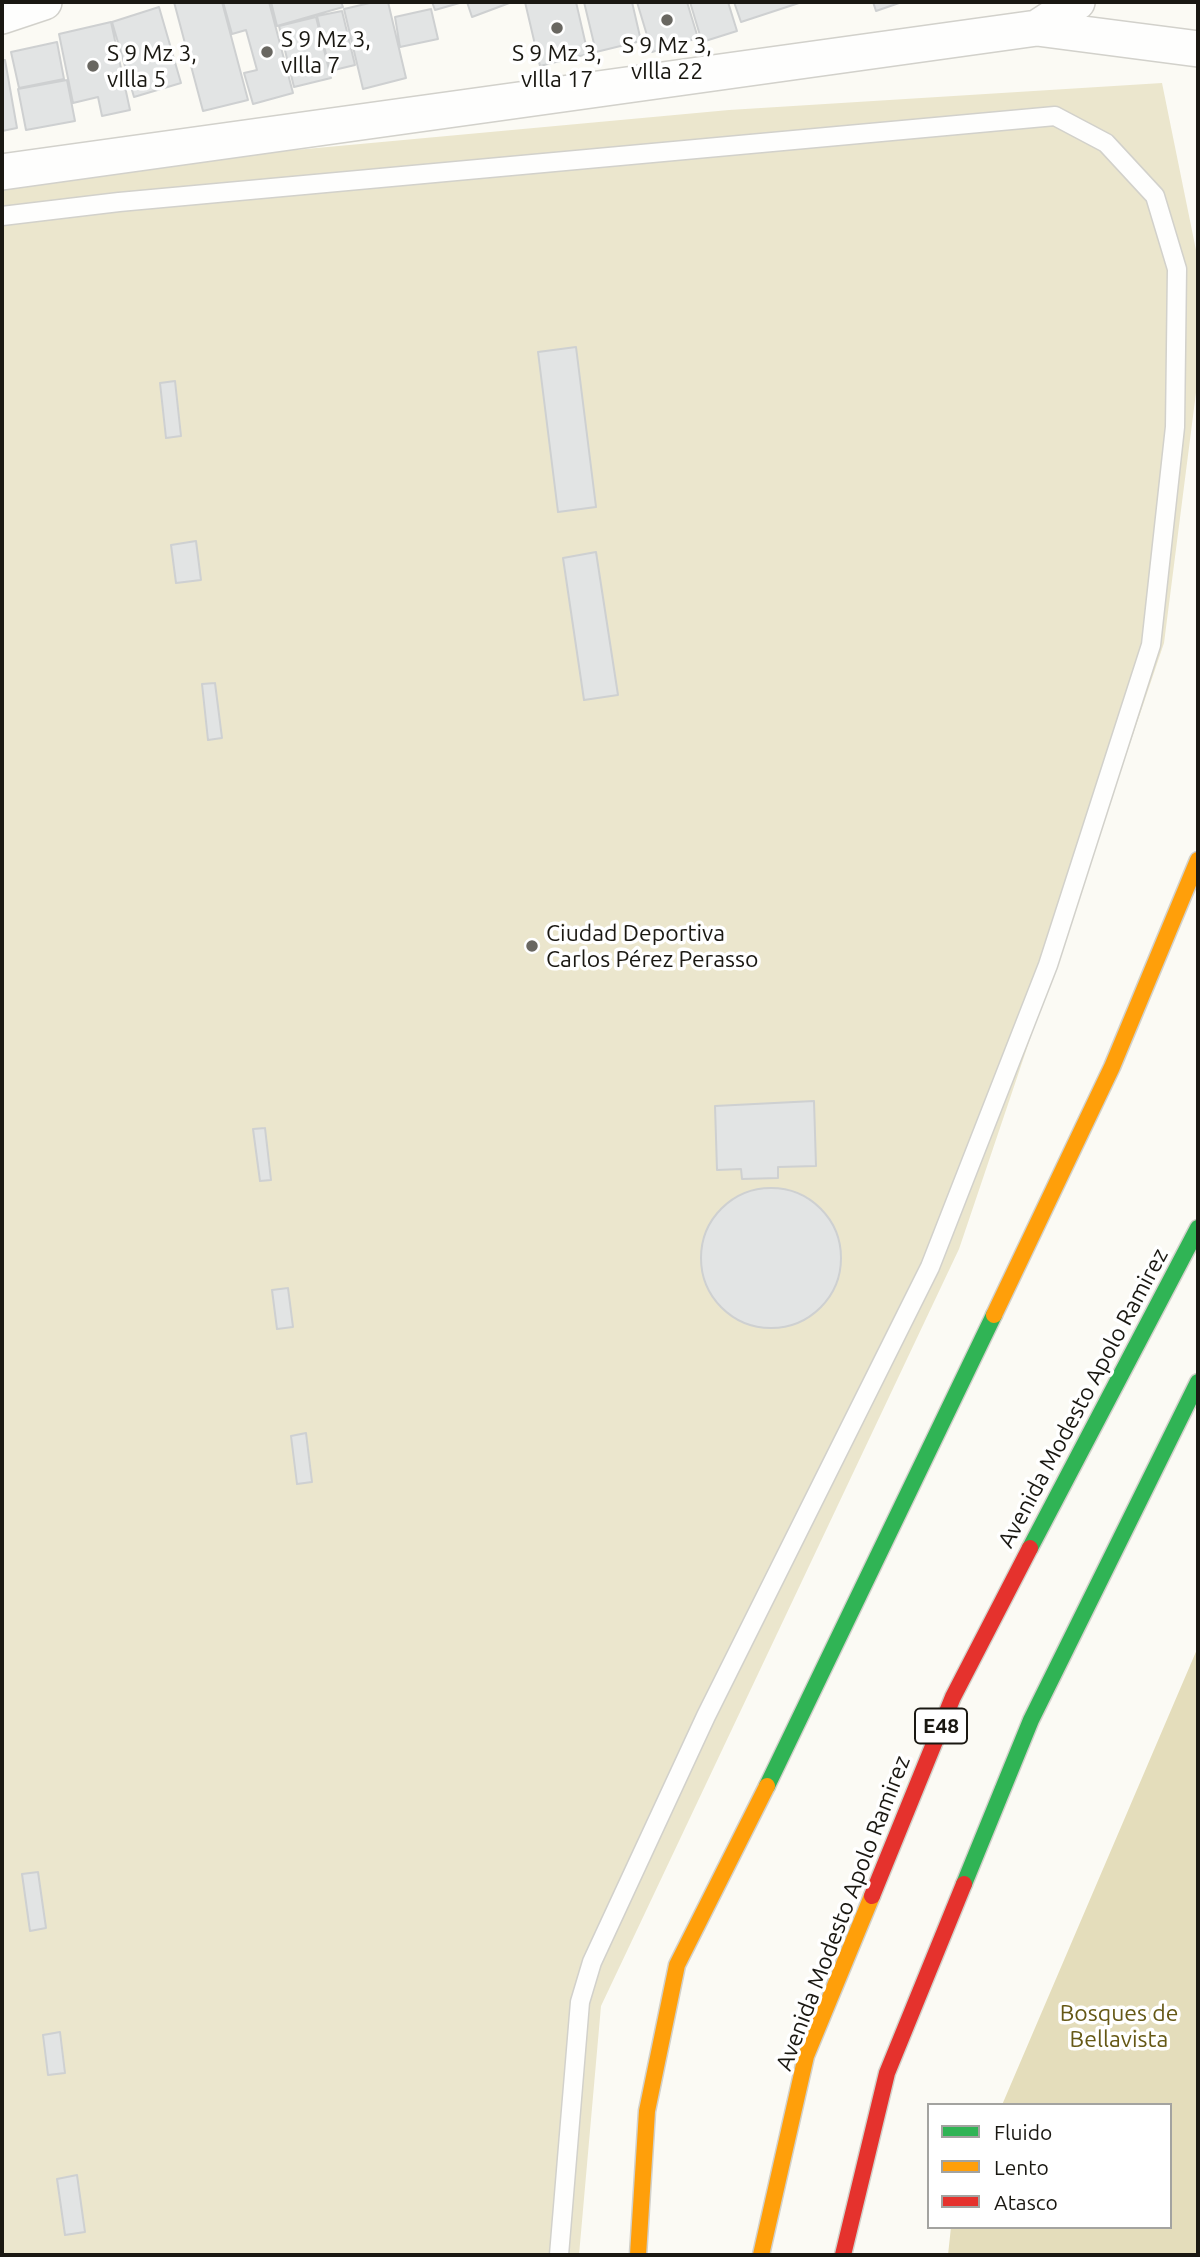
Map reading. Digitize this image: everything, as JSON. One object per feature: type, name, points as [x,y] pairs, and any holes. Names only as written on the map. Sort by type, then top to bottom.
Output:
[{"type":"main road","points":[[638,2255],[647,2111],[677,1965],[802,1718],[1112,1067],[1198,860]]},
{"type":"main road","name":"Avenida Modesto Apolo Ramirez","points":[[761,2255],[806,2056],[953,1697],[1144,1326],[1198,1228]]},
{"type":"main road","points":[[843,2255],[887,2073],[1031,1720],[1198,1382]]},
{"type":"street","points":[[2,16],[44,2]]},
{"type":"street","points":[[1037,28],[1077,2]]},
{"type":"street","points":[[2,172],[1037,28],[1198,50]]},
{"type":"lane","points":[[2,216],[119,202],[1055,116],[1106,142],[1154,196],[1177,269],[1175,427],[1151,645],[1048,965],[930,1267],[712,1704],[592,1962],[580,2002],[559,2255]]},
{"type":"shaded area","name":"Ciudad Deportiva Carlos Pérez Perasso","points":[[1162,83],[1198,260],[1198,377],[1164,643],[959,1249],[601,2006],[579,2255],[2,2255],[2,177],[729,110]]},
{"type":"green space","name":"Bosques de Bellavista","points":[[1198,1647],[1198,2255],[948,2255],[951,2229],[1172,2229],[1172,2103],[1003,2103]]},
{"type":"building","points":[[174,2],[222,2],[248,100],[203,111]]},
{"type":"building","name":"S 9 Mz 3, vIlla 7","points":[[223,2],[269,2],[293,93],[253,104],[244,73],[257,70],[246,30],[232,34]]},
{"type":"building","points":[[271,2],[341,2],[343,7],[277,26]]},
{"type":"building","points":[[374,2],[388,2],[406,78],[363,89],[344,9]]},
{"type":"building","points":[[432,2],[463,2],[435,10]]},
{"type":"building","points":[[467,2],[512,2],[472,17]]},
{"type":"building","name":"S 9 Mz 3, vIlla 17","points":[[525,2],[576,2],[588,54],[540,66]]},
{"type":"building","points":[[584,2],[632,2],[641,41],[596,52]]},
{"type":"building","name":"S 9 Mz 3, vIlla 22","points":[[637,2],[687,2],[698,38],[652,52]]},
{"type":"building","points":[[690,2],[728,2],[737,31],[702,42]]},
{"type":"building","points":[[734,2],[802,2],[741,22]]},
{"type":"building","points":[[873,2],[902,2],[876,11]]},
{"type":"building","points":[[159,7],[181,83],[134,97],[112,22]]},
{"type":"building","points":[[431,9],[438,39],[400,47],[395,17]]},
{"type":"building","points":[[342,11],[355,65],[330,71],[317,16]]},
{"type":"building","points":[[316,17],[331,78],[294,87],[279,26]]},
{"type":"building","name":"S 9 Mz 3, vIlla 5","points":[[111,22],[130,110],[102,116],[98,97],[73,103],[59,34]]},
{"type":"building","points":[[57,42],[64,79],[19,88],[11,52]]},
{"type":"building","points":[[2,60],[5,60],[17,128],[2,131]]},
{"type":"building","points":[[67,80],[75,121],[26,130],[18,89]]},
{"type":"building","points":[[576,347],[596,507],[558,512],[538,352]]},
{"type":"building","points":[[175,381],[181,436],[166,438],[160,383]]},
{"type":"building","points":[[196,541],[201,580],[176,583],[171,545]]},
{"type":"building","points":[[596,552],[618,695],[584,700],[563,558]]},
{"type":"building","points":[[215,683],[222,738],[208,740],[202,684]]},
{"type":"building","points":[[814,1101],[816,1166],[778,1167],[778,1178],[742,1179],[741,1169],[717,1170],[715,1106]]},
{"type":"building","points":[[265,1128],[271,1180],[260,1181],[253,1129]]},
{"type":"building","points":[[771,1188],[798,1194],[820,1209],[835,1231],[841,1258],[835,1285],[820,1307],[798,1322],[771,1328],[744,1322],[722,1307],[707,1285],[701,1258],[707,1231],[722,1209],[744,1194]]},
{"type":"building","points":[[288,1288],[293,1327],[277,1329],[272,1290]]},
{"type":"building","points":[[306,1433],[312,1482],[297,1484],[291,1436]]},
{"type":"building","points":[[38,1872],[46,1928],[30,1931],[22,1874]]},
{"type":"building","points":[[60,2032],[65,2073],[48,2075],[43,2035]]},
{"type":"building","points":[[77,2175],[85,2232],[65,2235],[57,2179]]},
{"type":"traffic: fast","points":[[1030,1548],[1198,1228]]},
{"type":"traffic: fast","points":[[767,1786],[994,1315]]},
{"type":"traffic: fast","points":[[964,1884],[1031,1720],[1198,1382]]},
{"type":"traffic: slow","points":[[994,1315],[1112,1067],[1198,860]]},
{"type":"traffic: slow","points":[[638,2255],[647,2111],[677,1965],[767,1786]]},
{"type":"traffic: slow","points":[[761,2255],[806,2056],[872,1896]]},
{"type":"traffic: jam","points":[[872,1896],[953,1697],[1030,1548]]},
{"type":"traffic: jam","points":[[843,2255],[887,2073],[964,1884]]},
{"type":"place","name":"S 9 Mz 3, vIlla 22","points":[[667,20]]},
{"type":"place","name":"S 9 Mz 3, vIlla 17","points":[[557,28]]},
{"type":"place","name":"S 9 Mz 3, vIlla 7","points":[[267,52]]},
{"type":"place","name":"S 9 Mz 3, vIlla 5","points":[[93,66]]},
{"type":"place","name":"Ciudad Deportiva Carlos Pérez Perasso","points":[[532,946]]}]
